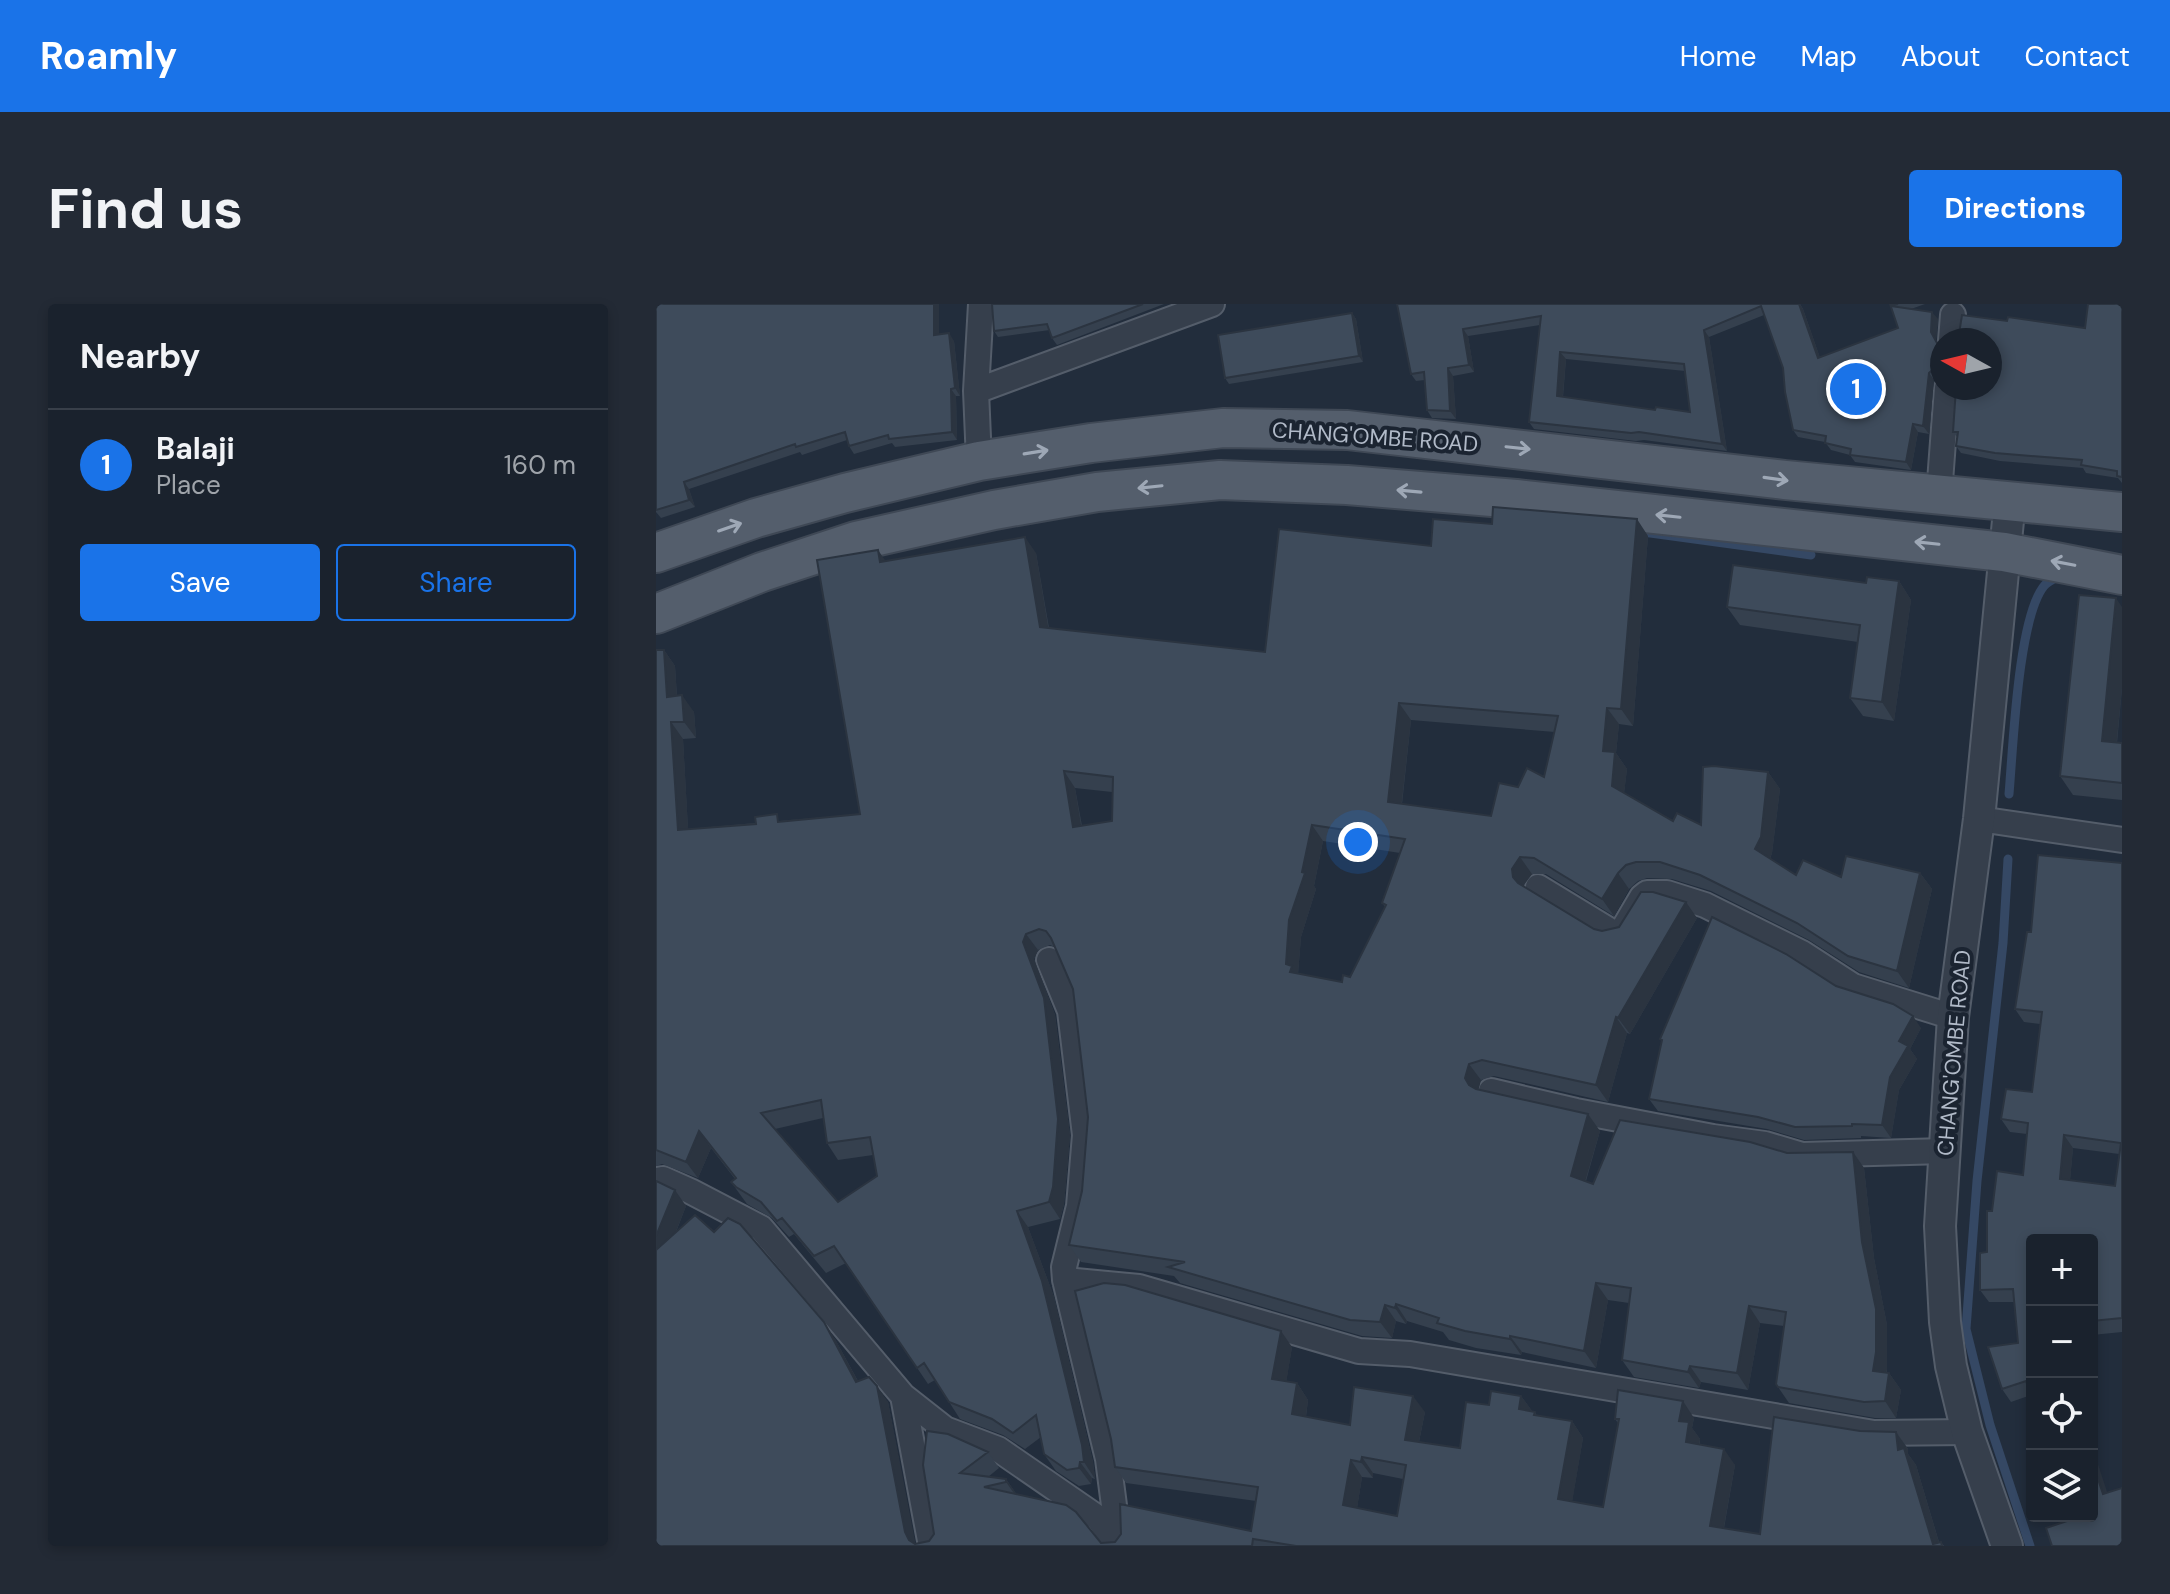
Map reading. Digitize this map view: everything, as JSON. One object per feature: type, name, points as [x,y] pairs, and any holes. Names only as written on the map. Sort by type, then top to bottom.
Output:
[{"type":"main road","name":"CHANG'OMBE ROAD","points":[[656,553],[801,505],[979,461],[1091,443],[1223,428],[1347,430],[2122,512]]},
{"type":"main road","points":[[656,614],[762,572],[856,541],[994,510],[1082,495],[1220,480],[1347,485],[1516,499],[2004,552],[2122,575]]},
{"type":"street","points":[[979,461],[976,391],[981,304]]},
{"type":"street","points":[[976,391],[1212,304]]},
{"type":"street","points":[[1952,328],[1953,315]]},
{"type":"street","points":[[1939,495],[1946,400]]},
{"type":"street","name":"CHANG'OMBE ROAD","points":[[2007,1546],[1967,1432],[1951,1366],[1945,1322],[1940,1226],[1953,1017],[1979,819],[2010,500]]},
{"type":"street","points":[[1979,819],[2122,840]]},
{"type":"street","points":[[1538,887],[1612,932],[1622,931],[1647,893],[1667,893],[1705,905],[1802,953],[1853,986],[1953,1017]]},
{"type":"street","points":[[1049,960],[1070,1011],[1085,1135],[1079,1206],[1064,1267],[1065,1280],[1108,1459],[1119,1546]]},
{"type":"street","points":[[1491,1091],[1576,1111],[1765,1144],[1802,1155],[1945,1151]]},
{"type":"street","points":[[656,1180],[663,1179],[690,1191],[761,1228],[903,1396],[945,1429],[998,1449],[1098,1518],[1119,1546]]},
{"type":"street","points":[[1065,1280],[1139,1287],[1359,1351],[1410,1354],[1467,1363],[1874,1433],[1967,1432]]},
{"type":"street","points":[[903,1396],[931,1546]]},
{"type":"street","points":[[912,1448],[945,1429]]},
{"type":"building","points":[[656,304],[934,304],[934,335],[949,333],[955,388],[951,389],[952,432],[889,439],[888,435],[849,446],[845,432],[796,447],[795,444],[684,482],[689,500],[656,510]]},
{"type":"building","points":[[992,304],[1143,304],[1052,338],[1047,324],[994,331]]},
{"type":"building","points":[[1397,304],[1799,304],[1818,358],[1898,328],[1890,304],[1932,312],[1930,372],[1923,426],[1913,424],[1906,462],[1850,455],[1851,449],[1825,443],[1826,436],[1793,430],[1783,368],[1761,306],[1704,330],[1722,444],[1639,432],[1529,422],[1541,316],[1463,329],[1469,365],[1448,368],[1450,411],[1427,410],[1424,372],[1411,374]],"holes":[[[1560,352],[1684,364],[1690,412],[1557,396]]]},
{"type":"building","points":[[2088,304],[2122,304],[2122,477],[2117,476],[2117,471],[2081,465],[2082,460],[1995,453],[1956,446],[1958,432],[1953,432],[1955,400],[2002,400],[2002,328],[1960,328],[1962,315],[2007,321],[2008,317],[2085,328]]},
{"type":"building","points":[[1352,313],[1359,356],[1225,378],[1218,335]]},
{"type":"building","points":[[1493,507],[1637,519],[1621,709],[1607,708],[1603,751],[1615,752],[1612,786],[1673,821],[1677,813],[1701,825],[1703,767],[1768,772],[1761,837],[1755,849],[1796,875],[1803,860],[1841,877],[1846,856],[1920,873],[1897,971],[1848,956],[1797,923],[1700,875],[1660,862],[1626,865],[1602,899],[1534,858],[1520,857],[1512,869],[1518,883],[1594,929],[1602,931],[1619,927],[1641,892],[1653,892],[1686,902],[1616,1017],[1596,1085],[1482,1060],[1469,1064],[1465,1078],[1476,1089],[1588,1114],[1571,1176],[1593,1184],[1620,1120],[1750,1142],[1787,1153],[1853,1152],[1862,1242],[1876,1309],[1873,1371],[1889,1373],[1885,1401],[1864,1402],[1778,1387],[1786,1312],[1749,1306],[1737,1373],[1690,1366],[1688,1372],[1622,1360],[1631,1288],[1596,1283],[1584,1351],[1510,1336],[1510,1339],[1465,1331],[1437,1323],[1439,1318],[1396,1304],[1395,1308],[1385,1305],[1380,1322],[1350,1320],[1168,1267],[1185,1262],[1069,1245],[1082,1191],[1088,1117],[1073,989],[1051,938],[1046,931],[1039,929],[1026,934],[1023,942],[1044,998],[1058,1119],[1053,1187],[1049,1202],[1017,1211],[1042,1281],[1082,1445],[1084,1462],[1080,1462],[1079,1468],[1067,1470],[1044,1454],[1036,1415],[1013,1433],[992,1419],[949,1402],[924,1363],[917,1368],[834,1246],[814,1256],[782,1218],[777,1221],[761,1202],[731,1182],[736,1178],[699,1131],[686,1162],[656,1150],[656,650],[664,650],[667,697],[682,695],[684,722],[671,722],[678,830],[756,824],[755,817],[777,814],[778,822],[860,814],[817,560],[878,550],[880,562],[1025,537],[1040,627],[1265,652],[1279,529],[1431,546],[1433,519],[1492,524]],"holes":[[[1399,703],[1558,716],[1544,777],[1527,768],[1518,787],[1499,783],[1491,816],[1388,802]],[[1064,771],[1113,777],[1112,821],[1073,827]],[[1312,825],[1405,839],[1382,903],[1386,905],[1350,977],[1343,975],[1342,982],[1290,972],[1292,966],[1286,964],[1289,920],[1305,873],[1302,872]],[[821,1100],[827,1143],[870,1137],[877,1176],[838,1202],[761,1113]]]},
{"type":"building","points":[[1733,565],[1866,583],[1867,577],[1899,581],[1882,702],[1850,698],[1860,625],[1727,607]]},
{"type":"building","points":[[2079,595],[2116,598],[2102,741],[2122,743],[2122,783],[2060,776]]},
{"type":"building","points":[[2038,855],[2122,863],[2122,1318],[2098,1320],[2098,1234],[2026,1234],[2026,1381],[2002,1389],[1988,1347],[2018,1343],[2013,1289],[1980,1290],[1980,1253],[1987,1252],[1987,1211],[1992,1211],[1997,1171],[2023,1175],[2028,1123],[2001,1119],[2006,1089],[2032,1092],[2042,1012],[2015,1009],[2027,932],[2031,932]],"holes":[[[2064,1135],[2121,1143],[2115,1186],[2060,1179]]]},
{"type":"building","points":[[1712,917],[1786,954],[1836,986],[1893,1004],[1913,1016],[1899,1041],[1908,1046],[1890,1077],[1882,1125],[1795,1127],[1758,1117],[1649,1099],[1660,1039]]},
{"type":"building","points":[[656,1181],[675,1190],[656,1236]]},
{"type":"building","points":[[695,1215],[714,1232],[728,1218],[740,1224],[824,1322],[856,1382],[869,1377],[877,1386],[905,1532],[915,1544],[929,1541],[934,1534],[923,1465],[927,1431],[948,1434],[988,1452],[960,1473],[1006,1479],[1006,1482],[984,1487],[1066,1505],[1076,1512],[1101,1543],[1115,1542],[1121,1534],[1120,1504],[1251,1531],[1258,1487],[1115,1467],[1075,1291],[1104,1283],[1125,1285],[1281,1331],[1272,1379],[1297,1383],[1292,1414],[1350,1425],[1354,1387],[1413,1396],[1405,1440],[1460,1448],[1466,1402],[1489,1405],[1491,1391],[1521,1396],[1519,1409],[1535,1412],[1534,1415],[1572,1421],[1558,1499],[1603,1507],[1619,1419],[1615,1419],[1618,1390],[1683,1401],[1679,1421],[1689,1422],[1686,1442],[1724,1449],[1710,1526],[1760,1534],[1774,1417],[1860,1431],[1896,1432],[1898,1450],[1904,1448],[1933,1544],[1941,1542],[1942,1546],[1296,1546],[1253,1539],[1252,1546],[656,1546],[656,1250]],"holes":[[[1362,1457],[1406,1465],[1397,1516],[1343,1505],[1351,1460],[1361,1462]]]},
{"type":"building","points":[[2098,1479],[2103,1494],[2122,1488],[2122,1546],[2052,1546],[2046,1528],[2064,1522],[2098,1522]]},
{"type":"waterway","points":[[1643,532],[1811,555]]},
{"type":"waterway","points":[[2009,794],[2018,685],[2028,626],[2035,602],[2044,586],[2059,576]]},
{"type":"waterway","points":[[2008,859],[2003,943],[1977,1181],[1966,1329],[1990,1425],[2030,1546]]},
{"type":"place","name":"Balaji","points":[[1856,389]]}]
